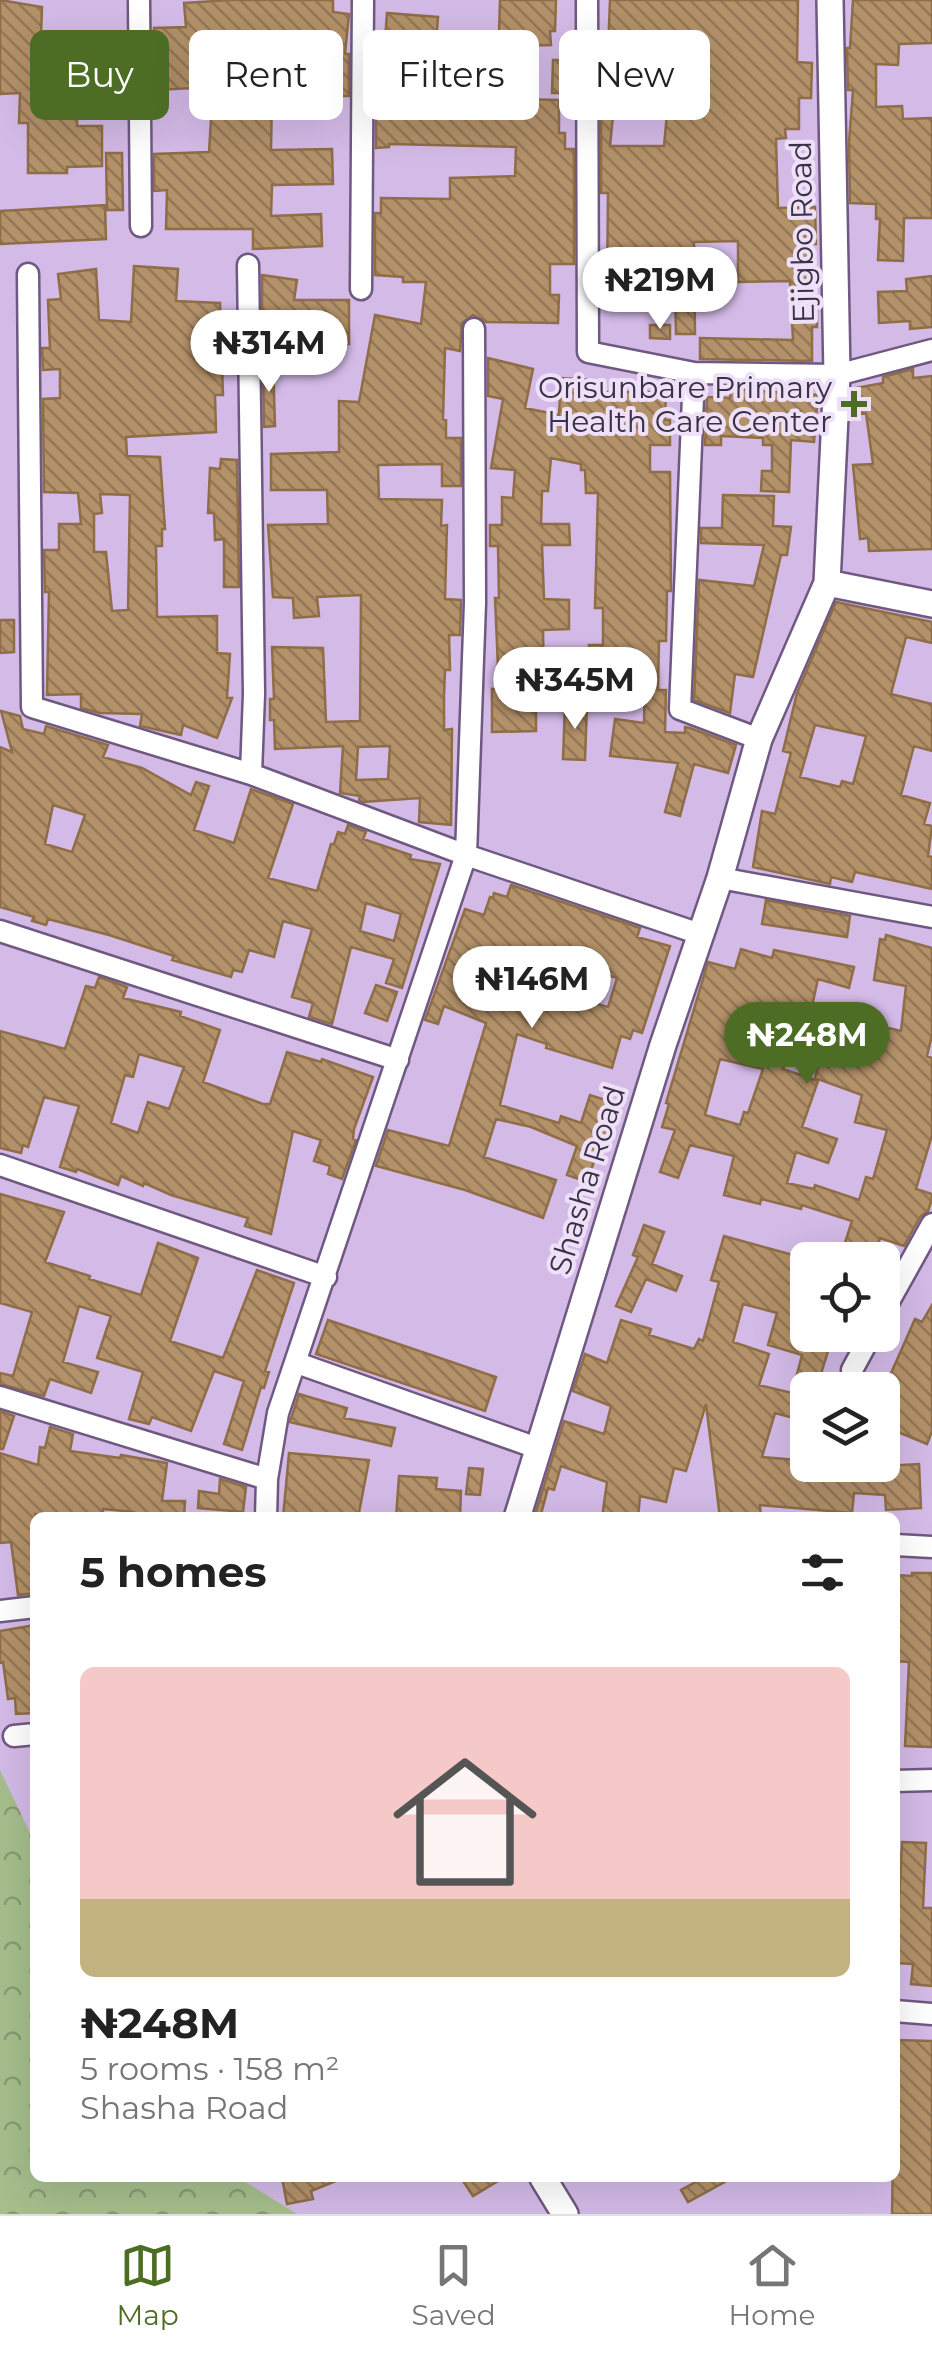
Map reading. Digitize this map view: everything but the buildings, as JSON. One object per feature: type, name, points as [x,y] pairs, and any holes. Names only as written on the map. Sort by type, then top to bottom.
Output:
[{"type":"street","points":[[139,0],[140,226]]},
{"type":"street","points":[[360,288],[362,0]]},
{"type":"street","points":[[587,0],[588,352],[694,373],[837,375],[932,350]]},
{"type":"street","name":"Ejigbo Road","points":[[827,583],[837,375],[830,0]]},
{"type":"street","points":[[248,264],[254,694],[251,774]]},
{"type":"street","points":[[28,274],[32,707],[251,774],[466,855],[700,934]]},
{"type":"street","points":[[266,1512],[267,1479],[278,1413],[466,855],[476,603],[474,328]]},
{"type":"street","points":[[694,373],[680,708],[759,739]]},
{"type":"street","points":[[827,583],[932,604]]},
{"type":"street","name":"Shasha Road","points":[[519,1512],[720,878],[759,739],[827,583]]},
{"type":"street","points":[[720,878],[932,917]]},
{"type":"street","points":[[0,930],[398,1060]]},
{"type":"street","points":[[0,1165],[326,1277]]},
{"type":"street","points":[[900,1282],[932,1224]]},
{"type":"street","points":[[852,1370],[862,1352]]},
{"type":"street","points":[[297,1363],[537,1448]]},
{"type":"street","points":[[0,1397],[267,1479]]},
{"type":"street","points":[[900,1545],[932,1546]]},
{"type":"street","points":[[0,1611],[30,1608]]},
{"type":"street","points":[[900,1781],[932,1780]]},
{"type":"street","points":[[900,2011],[932,2014]]},
{"type":"street","points":[[545,2182],[565,2214]]},
{"type":"green space","points":[[0,1770],[30,1833],[30,2182],[245,2182],[297,2214],[0,2214]]},
{"type":"place","name":"Orisunbare Primary Health Care Center","points":[[854,404]]}]
